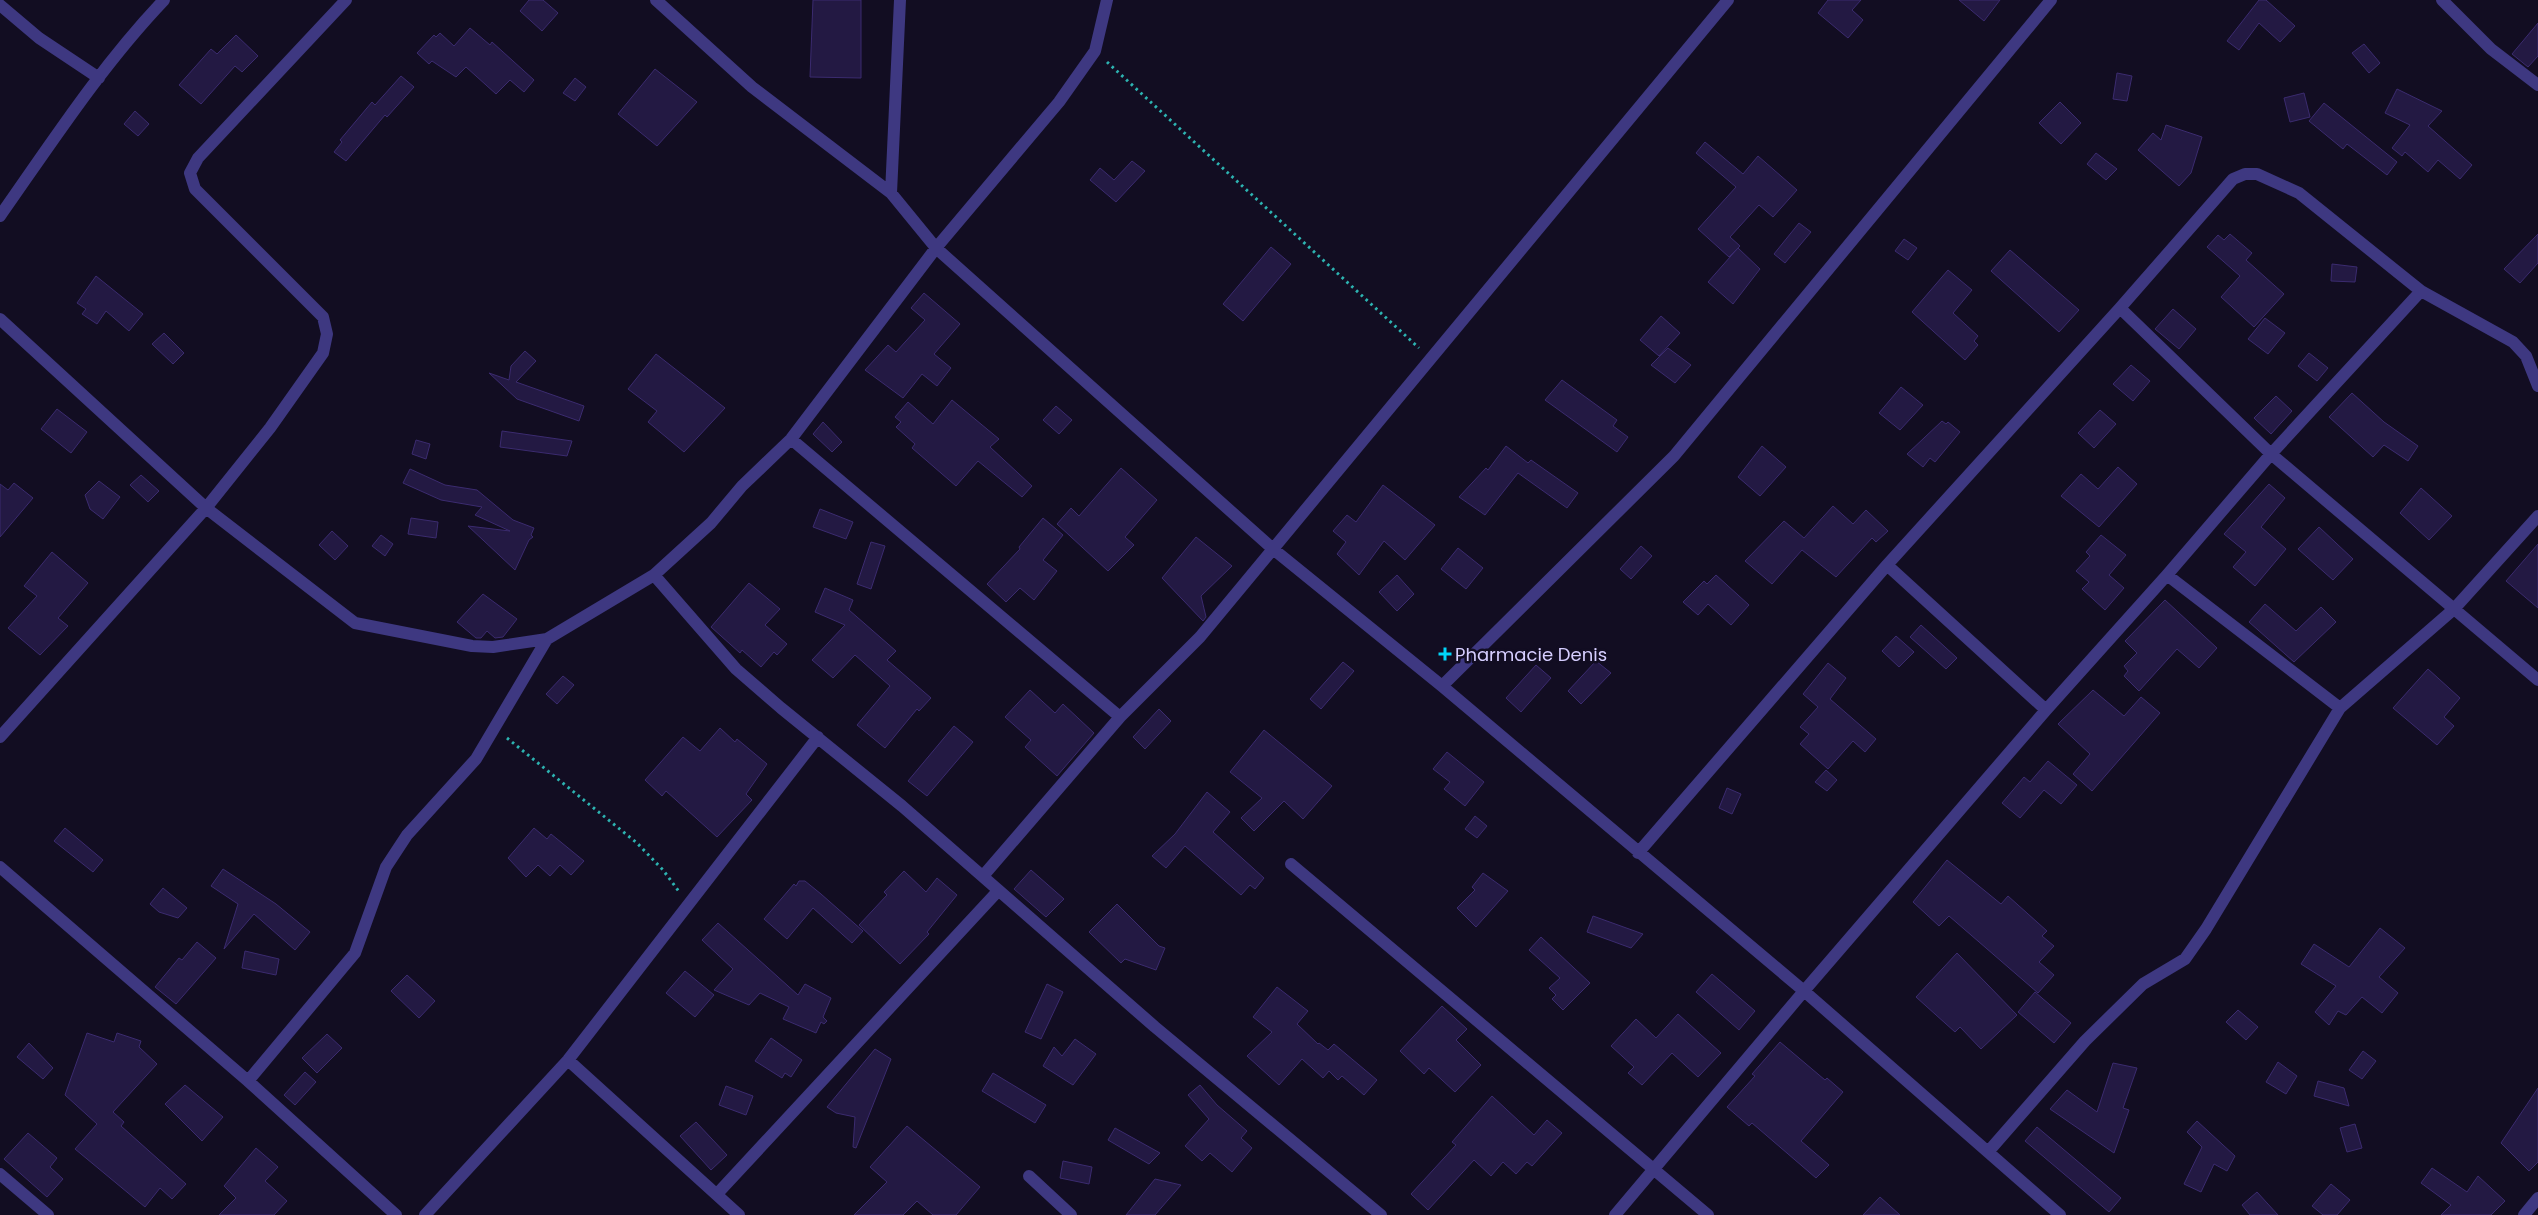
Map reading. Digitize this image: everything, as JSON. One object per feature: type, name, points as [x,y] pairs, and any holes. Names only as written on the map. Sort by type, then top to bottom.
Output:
[{"type":"street","points":[[0,216],[136,29],[164,0]]},
{"type":"street","points":[[0,737],[206,508],[270,428],[323,353],[327,334],[323,317],[195,189],[190,173],[198,158],[346,0]]},
{"type":"street","points":[[656,0],[752,87],[891,193],[936,248],[1273,549],[1442,686],[1804,991],[2060,1215]]},
{"type":"street","points":[[891,193],[900,0]]},
{"type":"street","points":[[0,319],[206,508],[355,623],[472,646],[493,647],[547,639],[654,574],[711,523],[742,486],[791,439],[936,248],[1059,102],[1095,51],[1107,0]]},
{"type":"street","points":[[983,876],[1120,717],[1200,637],[1432,360],[1728,0]]},
{"type":"street","points":[[1442,686],[1674,456],[2051,0]]},
{"type":"street","points":[[2442,0],[2491,49],[2538,85]]},
{"type":"street","points":[[0,5],[39,38],[99,78]]},
{"type":"street","points":[[1638,853],[1887,565],[2120,308],[2233,179],[2245,174],[2257,174],[2299,193],[2421,291],[2513,342],[2526,356],[2538,386]]},
{"type":"street","points":[[1615,1215],[1804,991],[2046,710],[2168,574],[2271,454],[2421,291]]},
{"type":"street","points":[[2120,308],[2271,454],[2538,680]]},
{"type":"street","points":[[791,439],[1120,717]]},
{"type":"street","points":[[1988,1152],[2085,1041],[2143,984],[2185,959],[2206,929],[2340,708],[2454,609],[2538,516]]},
{"type":"street","points":[[1887,565],[2046,710]]},
{"type":"street","points":[[654,574],[736,669],[983,876],[1154,1027],[1381,1215]]},
{"type":"street","points":[[2168,574],[2340,708]]},
{"type":"street","points":[[248,1081],[355,953],[363,936],[370,908],[386,867],[407,835],[476,759],[547,639]]},
{"type":"street","points":[[425,1215],[568,1060],[687,904],[818,738]]},
{"type":"street","points":[[1292,864],[1708,1215]]},
{"type":"street","points":[[0,867],[248,1081],[396,1215]]},
{"type":"street","points":[[717,1194],[998,891]]},
{"type":"street","points":[[568,1060],[739,1215]]},
{"type":"street","points":[[0,1174],[48,1215]]},
{"type":"street","points":[[1029,1176],[1070,1215]]},
{"type":"street","points":[[2524,1215],[2538,1198]]},
{"type":"path","points":[[1095,51],[1432,360]]},
{"type":"path","points":[[494,728],[554,778],[637,842],[663,870],[687,904]]},
{"type":"building","points":[[529,0],[543,0],[558,13],[542,31],[520,11]]},
{"type":"building","points":[[813,0],[861,0],[861,78],[810,77]]},
{"type":"building","points":[[1828,0],[1861,0],[1852,10],[1863,20],[1848,38],[1818,13]]},
{"type":"building","points":[[1959,0],[2000,0],[1984,21]]},
{"type":"building","points":[[2259,0],[2266,0],[2295,26],[2280,42],[2259,23],[2239,50],[2227,41]]},
{"type":"building","points":[[2538,23],[2538,56],[2528,67],[2512,54]]},
{"type":"building","points":[[470,28],[490,45],[492,42],[534,80],[524,92],[510,80],[496,94],[466,67],[456,77],[432,61],[429,64],[417,53],[434,35],[436,37],[440,33],[454,46]]},
{"type":"building","points":[[236,35],[258,56],[242,72],[235,66],[201,104],[179,85],[211,49],[217,54]]},
{"type":"building","points":[[2364,44],[2380,63],[2369,73],[2352,53]]},
{"type":"building","points":[[655,69],[697,102],[657,146],[618,114]]},
{"type":"building","points":[[2117,73],[2132,76],[2127,101],[2113,99]]},
{"type":"building","points":[[401,76],[414,87],[387,117],[385,115],[346,161],[334,152],[342,142],[340,140],[372,102],[375,105]]},
{"type":"building","points":[[575,78],[586,87],[575,101],[563,93]]},
{"type":"building","points":[[2397,89],[2442,111],[2428,126],[2472,165],[2460,179],[2438,160],[2428,172],[2405,152],[2402,156],[2392,148],[2410,125],[2385,113]]},
{"type":"building","points":[[2304,93],[2310,117],[2290,122],[2284,98]]},
{"type":"building","points":[[2060,102],[2081,123],[2061,144],[2039,123]]},
{"type":"building","points":[[2324,103],[2397,162],[2387,175],[2347,144],[2343,149],[2309,121]]},
{"type":"building","points":[[135,111],[149,124],[138,136],[124,124]]},
{"type":"building","points":[[2166,125],[2202,137],[2191,173],[2179,186],[2138,150],[2153,133],[2161,140]]},
{"type":"building","points":[[1705,142],[1743,174],[1758,156],[1797,190],[1773,217],[1759,205],[1730,237],[1740,246],[1729,257],[1698,229],[1736,187],[1696,153]]},
{"type":"building","points":[[2096,153],[2117,169],[2106,180],[2087,164]]},
{"type":"building","points":[[1132,161],[1145,171],[1116,202],[1090,180],[1100,168],[1114,180]]},
{"type":"building","points":[[1799,223],[1811,232],[1785,263],[1774,254]]},
{"type":"building","points":[[2230,234],[2252,253],[2246,260],[2284,294],[2254,327],[2221,297],[2240,276],[2207,247],[2218,235],[2224,240]]},
{"type":"building","points":[[2538,234],[2538,263],[2520,283],[2504,269]]},
{"type":"building","points":[[1904,239],[1917,248],[1908,260],[1895,251]]},
{"type":"building","points":[[1271,247],[1291,264],[1243,321],[1223,304]]},
{"type":"building","points":[[1738,248],[1760,269],[1733,304],[1708,282]]},
{"type":"building","points":[[2010,250],[2079,310],[2059,332],[1991,271]]},
{"type":"building","points":[[2332,264],[2357,267],[2355,282],[2331,281]]},
{"type":"building","points":[[1948,270],[1972,290],[1953,313],[1978,336],[1974,341],[1978,345],[1965,360],[1912,312]]},
{"type":"building","points":[[96,276],[143,314],[129,331],[106,311],[97,324],[82,314],[86,309],[77,303]]},
{"type":"building","points":[[924,293],[960,324],[934,354],[951,368],[937,386],[922,374],[903,398],[865,370],[888,345],[896,352],[925,320],[911,308]]},
{"type":"building","points":[[2173,309],[2196,329],[2179,349],[2155,329]]},
{"type":"building","points":[[1661,316],[1680,333],[1659,356],[1640,340]]},
{"type":"building","points":[[2265,318],[2285,333],[2268,354],[2248,339]]},
{"type":"building","points":[[164,333],[184,353],[173,364],[152,344]]},
{"type":"building","points":[[1668,348],[1691,365],[1675,383],[1651,365]]},
{"type":"building","points":[[525,351],[536,361],[516,382],[584,406],[579,421],[517,399],[489,373],[509,380],[511,366]]},
{"type":"building","points":[[2309,353],[2328,368],[2317,381],[2298,366]]},
{"type":"building","points":[[656,354],[725,408],[684,452],[648,422],[657,411],[628,389]]},
{"type":"building","points":[[2131,365],[2150,381],[2133,401],[2113,384]]},
{"type":"building","points":[[1562,380],[1617,420],[1613,426],[1628,437],[1617,452],[1545,400]]},
{"type":"building","points":[[1901,387],[1923,405],[1900,430],[1879,413]]},
{"type":"building","points":[[2352,393],[2384,422],[2418,446],[2408,461],[2384,445],[2373,457],[2329,417]]},
{"type":"building","points":[[2276,396],[2292,411],[2271,434],[2254,418]]},
{"type":"building","points":[[952,400],[999,439],[990,447],[1032,486],[1022,497],[978,461],[956,486],[912,448],[915,444],[896,427],[901,422],[895,417],[908,402],[933,424]]},
{"type":"building","points":[[1056,406],[1072,420],[1059,434],[1043,420]]},
{"type":"building","points":[[57,409],[87,432],[71,453],[41,429]]},
{"type":"building","points":[[2100,410],[2116,424],[2094,448],[2078,433]]},
{"type":"building","points":[[1942,421],[1946,424],[1948,422],[1960,432],[1935,462],[1930,458],[1923,467],[1907,454]]},
{"type":"building","points":[[823,422],[842,442],[832,452],[813,434]]},
{"type":"building","points":[[502,431],[572,441],[567,456],[500,447]]},
{"type":"building","points":[[416,440],[430,444],[426,459],[412,454]]},
{"type":"building","points":[[1506,446],[1528,463],[1531,460],[1578,493],[1567,508],[1518,473],[1485,515],[1459,497],[1486,468],[1488,470]]},
{"type":"building","points":[[1762,446],[1786,467],[1760,496],[1738,477]]},
{"type":"building","points":[[2118,467],[2137,484],[2099,527],[2061,496],[2081,474],[2098,489]]},
{"type":"building","points":[[1121,468],[1157,500],[1125,537],[1134,545],[1108,571],[1057,524],[1071,508],[1079,516]]},
{"type":"building","points":[[410,469],[445,485],[477,490],[513,520],[534,528],[531,535],[533,537],[529,540],[515,570],[468,526],[510,531],[475,515],[482,507],[441,500],[403,483]]},
{"type":"building","points":[[141,475],[159,491],[148,502],[130,485]]},
{"type":"building","points":[[99,481],[120,497],[103,519],[90,509],[85,495]]},
{"type":"building","points":[[14,483],[33,498],[0,537],[0,484],[8,490]]},
{"type":"building","points":[[2269,484],[2285,498],[2261,527],[2286,549],[2255,586],[2233,567],[2246,552],[2224,534]]},
{"type":"building","points":[[1383,485],[1435,525],[1405,560],[1384,541],[1359,575],[1337,554],[1346,542],[1333,531],[1347,515],[1356,522]]},
{"type":"building","points":[[2421,488],[2452,516],[2429,540],[2400,513]]},
{"type":"building","points":[[1833,506],[1853,524],[1866,510],[1888,531],[1876,542],[1872,538],[1836,577],[1802,550],[1772,584],[1745,561],[1784,521],[1804,538]]},
{"type":"building","points":[[820,509],[853,522],[846,539],[813,527]]},
{"type":"building","points":[[411,518],[438,522],[436,538],[408,534]]},
{"type":"building","points":[[1043,518],[1063,535],[1043,560],[1057,571],[1034,600],[1020,588],[1006,602],[987,584],[1020,549],[1019,547]]},
{"type":"building","points":[[2319,527],[2353,559],[2333,580],[2298,549]]},
{"type":"building","points":[[332,531],[348,546],[335,560],[319,545]]},
{"type":"building","points":[[381,535],[393,544],[385,556],[372,546]]},
{"type":"building","points":[[2101,535],[2126,555],[2109,575],[2124,588],[2105,610],[2082,589],[2089,582],[2076,571],[2090,556],[2086,552]]},
{"type":"building","points":[[1196,537],[1232,566],[1201,596],[1206,617],[1203,621],[1162,578]]},
{"type":"building","points":[[871,542],[885,546],[871,589],[857,584]]},
{"type":"building","points":[[2538,544],[2538,608],[2506,581]]},
{"type":"building","points":[[1641,546],[1652,556],[1631,579],[1620,569]]},
{"type":"building","points":[[1458,548],[1483,568],[1466,589],[1441,569]]},
{"type":"building","points":[[52,552],[88,583],[58,618],[68,626],[40,655],[8,628],[37,596],[24,586]]},
{"type":"building","points":[[1397,575],[1414,594],[1397,611],[1379,592]]},
{"type":"building","points":[[1716,575],[1749,605],[1731,625],[1708,604],[1698,615],[1683,602],[1704,581],[1707,584]]},
{"type":"building","points":[[749,583],[780,609],[765,625],[787,644],[777,655],[774,652],[761,667],[742,650],[740,653],[711,627]]},
{"type":"building","points":[[825,588],[853,600],[849,610],[896,651],[887,660],[931,698],[919,711],[917,709],[885,748],[857,725],[890,686],[855,655],[833,678],[812,660],[845,625],[815,612]]},
{"type":"building","points":[[483,594],[517,619],[503,637],[495,638],[487,631],[481,638],[476,638],[457,622]]},
{"type":"building","points":[[2165,600],[2217,648],[2199,668],[2177,649],[2139,691],[2124,676],[2128,671],[2124,666],[2137,653],[2125,641]]},
{"type":"building","points":[[2265,604],[2296,631],[2321,607],[2336,622],[2294,662],[2249,622]]},
{"type":"building","points":[[1921,625],[1957,658],[1946,669],[1910,637]]},
{"type":"building","points":[[1896,636],[1914,652],[1899,667],[1882,651]]},
{"type":"building","points":[[1596,661],[1611,673],[1581,704],[1568,691]]},
{"type":"building","points":[[1343,662],[1354,671],[1321,709],[1310,699]]},
{"type":"building","points":[[1828,663],[1846,678],[1830,699],[1876,739],[1865,752],[1853,741],[1828,769],[1800,744],[1809,734],[1800,727],[1818,707],[1803,694]]},
{"type":"building","points":[[1536,665],[1551,678],[1521,712],[1506,698]]},
{"type":"building","points":[[2428,669],[2460,698],[2444,717],[2454,726],[2437,745],[2393,708]]},
{"type":"building","points":[[563,676],[574,685],[557,704],[546,694]]},
{"type":"building","points":[[1030,690],[1055,713],[1063,704],[1094,733],[1057,776],[1025,747],[1031,740],[1005,717]]},
{"type":"building","points":[[2093,690],[2124,716],[2141,697],[2160,713],[2092,791],[2073,774],[2090,754],[2058,724]]},
{"type":"building","points":[[1159,709],[1171,721],[1145,749],[1133,737]]},
{"type":"building","points":[[954,726],[973,742],[927,796],[908,781]]},
{"type":"building","points":[[720,728],[735,742],[737,739],[767,764],[746,794],[752,800],[717,837],[666,791],[662,796],[645,780],[683,737],[700,751]]},
{"type":"building","points":[[1264,730],[1332,786],[1303,819],[1284,801],[1254,831],[1241,818],[1262,798],[1230,772]]},
{"type":"building","points":[[1447,752],[1484,782],[1465,806],[1444,789],[1450,782],[1433,769]]},
{"type":"building","points":[[2048,761],[2077,785],[2061,804],[2044,790],[2020,818],[2002,803],[2024,777],[2030,782]]},
{"type":"building","points":[[1826,770],[1837,780],[1827,791],[1815,782]]},
{"type":"building","points":[[1727,788],[1741,794],[1732,814],[1719,808]]},
{"type":"building","points":[[1207,792],[1230,812],[1213,832],[1264,878],[1255,889],[1250,885],[1241,895],[1185,846],[1166,868],[1152,856],[1175,834]]},
{"type":"building","points":[[1475,816],[1487,826],[1477,838],[1465,829]]},
{"type":"building","points":[[65,828],[103,860],[93,872],[54,841]]},
{"type":"building","points":[[534,828],[547,839],[551,834],[584,861],[571,875],[560,865],[550,876],[538,865],[526,877],[508,858]]},
{"type":"building","points":[[1947,860],[2001,904],[2008,896],[2047,931],[2042,936],[2054,946],[2039,962],[2054,975],[2038,993],[1949,916],[1939,926],[1913,902]]},
{"type":"building","points":[[223,869],[276,904],[310,932],[295,950],[254,914],[224,949],[238,904],[211,886]]},
{"type":"building","points":[[1031,870],[1064,899],[1046,917],[1014,889]]},
{"type":"building","points":[[904,871],[926,892],[937,878],[957,895],[927,932],[929,934],[900,964],[859,925],[887,895],[884,892]]},
{"type":"building","points":[[1483,873],[1508,891],[1476,927],[1457,908],[1475,890],[1472,887]]},
{"type":"building","points":[[799,881],[805,881],[863,931],[852,943],[813,908],[787,939],[764,919],[794,884],[796,886]]},
{"type":"building","points":[[163,888],[187,908],[178,918],[159,912],[150,904]]},
{"type":"building","points":[[1117,904],[1159,946],[1165,948],[1156,970],[1125,959],[1121,963],[1089,932]]},
{"type":"building","points":[[1593,916],[1643,934],[1631,948],[1587,932]]},
{"type":"building","points":[[718,923],[798,995],[805,984],[831,998],[823,1017],[827,1021],[824,1024],[821,1022],[816,1033],[783,1019],[789,1007],[760,993],[749,1005],[714,990],[733,969],[702,940]]},
{"type":"building","points":[[2380,928],[2405,948],[2379,977],[2398,993],[2382,1013],[2362,997],[2346,1015],[2338,1011],[2329,1025],[2315,1012],[2336,986],[2301,964],[2314,944],[2349,967]]},
{"type":"building","points":[[1541,937],[1590,983],[1563,1010],[1552,999],[1556,995],[1549,988],[1560,978],[1529,950]]},
{"type":"building","points":[[197,942],[216,958],[176,1004],[155,987],[179,958],[182,960]]},
{"type":"building","points":[[245,951],[279,959],[276,975],[242,968]]},
{"type":"building","points":[[1957,953],[2017,1015],[1981,1049],[1960,1027],[1955,1032],[1916,997]]},
{"type":"building","points":[[685,971],[714,995],[695,1017],[666,993]]},
{"type":"building","points":[[1712,974],[1755,1011],[1739,1030],[1696,992]]},
{"type":"building","points":[[407,975],[435,1001],[419,1018],[391,991]]},
{"type":"building","points":[[1047,984],[1063,992],[1041,1039],[1025,1032]]},
{"type":"building","points":[[1277,987],[1308,1011],[1297,1024],[1318,1044],[1328,1050],[1334,1044],[1377,1080],[1364,1095],[1342,1076],[1338,1080],[1329,1071],[1323,1078],[1302,1059],[1279,1085],[1247,1056],[1272,1032],[1253,1017]]},
{"type":"building","points":[[2035,992],[2071,1023],[2054,1043],[2018,1012]]},
{"type":"building","points":[[1442,1006],[1467,1029],[1456,1040],[1481,1065],[1455,1092],[1429,1068],[1424,1074],[1400,1051]]},
{"type":"building","points":[[2238,1010],[2258,1027],[2246,1040],[2226,1022]]},
{"type":"building","points":[[1678,1014],[1721,1053],[1698,1077],[1672,1053],[1642,1085],[1628,1073],[1634,1067],[1611,1046],[1636,1019],[1656,1038]]},
{"type":"building","points":[[87,1033],[114,1042],[117,1033],[141,1041],[139,1047],[157,1064],[113,1112],[124,1122],[121,1126],[186,1184],[172,1199],[160,1188],[145,1207],[75,1149],[97,1124],[65,1095]]},
{"type":"building","points":[[327,1034],[342,1048],[317,1073],[302,1058]]},
{"type":"building","points":[[771,1038],[802,1060],[791,1077],[785,1073],[782,1078],[755,1061]]},
{"type":"building","points":[[1075,1039],[1096,1054],[1073,1085],[1043,1066],[1054,1047],[1062,1056]]},
{"type":"building","points":[[1780,1042],[1825,1080],[1827,1078],[1843,1092],[1801,1141],[1829,1165],[1816,1178],[1752,1123],[1749,1126],[1727,1107],[1755,1076],[1752,1074]]},
{"type":"building","points":[[29,1043],[53,1068],[43,1079],[17,1057]]},
{"type":"building","points":[[875,1049],[891,1059],[856,1148],[853,1147],[855,1117],[836,1113],[827,1107]]},
{"type":"building","points":[[2363,1051],[2376,1061],[2362,1079],[2349,1070]]},
{"type":"building","points":[[2278,1062],[2297,1076],[2286,1094],[2266,1082]]},
{"type":"building","points":[[2113,1063],[2137,1068],[2123,1108],[2129,1110],[2114,1153],[2050,1109],[2067,1090],[2097,1112]]},
{"type":"building","points":[[305,1072],[316,1082],[295,1105],[284,1095]]},
{"type":"building","points":[[993,1073],[1046,1105],[1035,1123],[982,1091]]},
{"type":"building","points":[[2318,1081],[2344,1088],[2349,1106],[2314,1096]]},
{"type":"building","points":[[185,1085],[223,1117],[202,1141],[165,1104]]},
{"type":"building","points":[[1200,1085],[1217,1105],[1247,1131],[1241,1138],[1252,1148],[1232,1172],[1210,1153],[1202,1161],[1185,1146],[1209,1119],[1188,1095]]},
{"type":"building","points":[[726,1086],[753,1096],[746,1115],[719,1105]]},
{"type":"building","points":[[2538,1088],[2538,1162],[2529,1171],[2501,1143]]},
{"type":"building","points":[[1492,1096],[1534,1135],[1547,1120],[1562,1133],[1532,1166],[1527,1162],[1516,1174],[1503,1162],[1491,1176],[1474,1160],[1428,1210],[1411,1194],[1456,1145],[1452,1142]]},
{"type":"building","points":[[2197,1121],[2235,1156],[2227,1171],[2214,1164],[2201,1192],[2184,1184],[2202,1147],[2187,1132]]},
{"type":"building","points":[[696,1122],[727,1155],[711,1170],[680,1136]]},
{"type":"building","points":[[2355,1124],[2362,1148],[2347,1152],[2340,1128]]},
{"type":"building","points":[[907,1126],[980,1187],[956,1215],[933,1215],[917,1201],[903,1215],[854,1215],[887,1182],[870,1167]]},
{"type":"building","points":[[2037,1127],[2121,1198],[2109,1212],[2025,1141]]},
{"type":"building","points":[[1115,1128],[1160,1153],[1149,1164],[1108,1140]]},
{"type":"building","points":[[28,1133],[57,1158],[50,1167],[63,1179],[47,1197],[4,1159]]},
{"type":"building","points":[[256,1148],[278,1167],[265,1181],[287,1201],[274,1215],[219,1215],[236,1198],[224,1186]]},
{"type":"building","points":[[1063,1161],[1092,1167],[1089,1184],[1060,1178]]},
{"type":"building","points":[[2432,1168],[2467,1192],[2478,1176],[2505,1201],[2491,1215],[2441,1215],[2451,1205],[2421,1183]]},
{"type":"building","points":[[1155,1179],[1181,1185],[1155,1215],[1126,1215]]},
{"type":"building","points":[[2331,1184],[2350,1200],[2337,1215],[2323,1215],[2312,1206]]},
{"type":"building","points":[[2257,1192],[2278,1215],[2250,1215],[2242,1205]]},
{"type":"building","points":[[1880,1197],[1900,1215],[1863,1215]]},
{"type":"place","name":"Pharmacie Denis","points":[[1445,654]]}]
